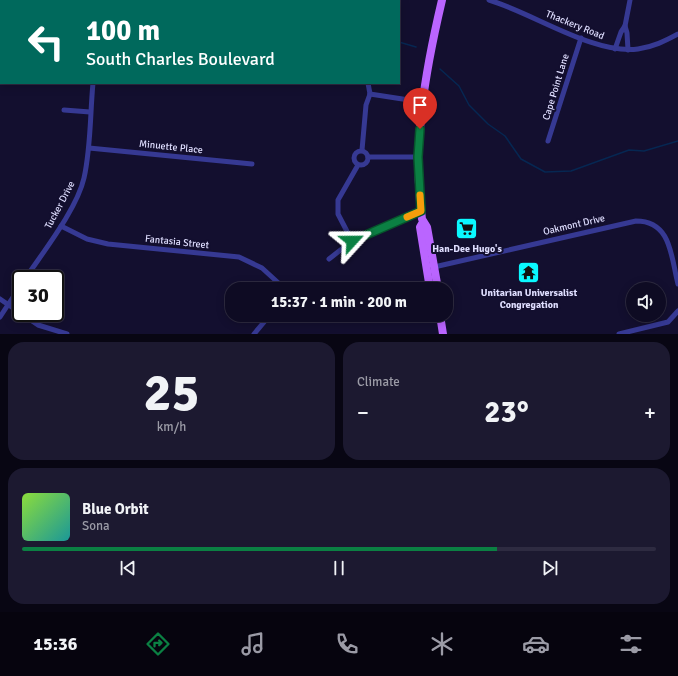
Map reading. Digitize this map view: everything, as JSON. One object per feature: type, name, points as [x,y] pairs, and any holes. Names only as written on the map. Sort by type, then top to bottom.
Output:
[{"type":"main road","points":[[437,282],[427,227],[423,222],[421,211],[418,157],[422,102],[429,55],[442,0]]},
{"type":"main road","points":[[423,222],[420,230],[428,280],[432,282]]},
{"type":"main road","points":[[420,230],[425,235],[429,262],[431,266],[434,267]]},
{"type":"main road","points":[[441,322],[443,334]]},
{"type":"street","name":"Thackery Road","points":[[489,0],[594,44],[615,50],[628,50],[652,46],[678,34]]},
{"type":"street","points":[[615,50],[621,32],[625,26],[630,0]]},
{"type":"street","points":[[625,26],[628,50]]},
{"type":"street","name":"Cape Point Lane","points":[[548,140],[581,38]]},
{"type":"street","name":"Tucker Drive","points":[[31,270],[61,226],[80,191],[84,178],[89,148],[93,84]]},
{"type":"street","points":[[362,150],[366,105],[370,94],[368,84]]},
{"type":"street","points":[[370,94],[422,102]]},
{"type":"street","points":[[64,110],[90,112]]},
{"type":"street","name":"Minuette Place","points":[[89,148],[252,164]]},
{"type":"street","points":[[362,150],[368,157]]},
{"type":"street","points":[[358,165],[355,162],[354,155],[358,151],[362,150]]},
{"type":"street","points":[[368,157],[418,157]]},
{"type":"street","points":[[358,165],[365,164],[368,157]]},
{"type":"street","points":[[352,241],[338,214],[338,200],[358,165]]},
{"type":"street","points":[[329,259],[352,241],[421,211]]},
{"type":"street","name":"Oakmont Drive","points":[[434,267],[636,221],[644,221],[654,224],[661,230],[668,242],[678,280]]},
{"type":"street","name":"Fantasia Street","points":[[61,226],[87,239],[108,244],[239,257],[262,268],[277,282]]},
{"type":"street","points":[[0,317],[12,298]]},
{"type":"street","points":[[0,299],[38,325],[66,334]]},
{"type":"street","points":[[619,334],[668,322],[678,311]]},
{"type":"street","points":[[254,334],[264,322]]},
{"type":"waterway","points":[[400,42],[416,47]]},
{"type":"waterway","points":[[440,69],[459,86],[469,105],[488,124],[505,136],[521,159],[545,172],[571,171],[629,150],[644,151],[678,141]]},
{"type":"slow traffic","points":[[407,217],[421,211],[420,195]]},
{"type":"place","name":"Han-Dee Hugo's","points":[[467,229]]},
{"type":"place","name":"Unitarian Universalist Congregation","points":[[529,273]]},
{"type":"route","points":[[352,241],[421,211],[418,157],[420,129]]}]
